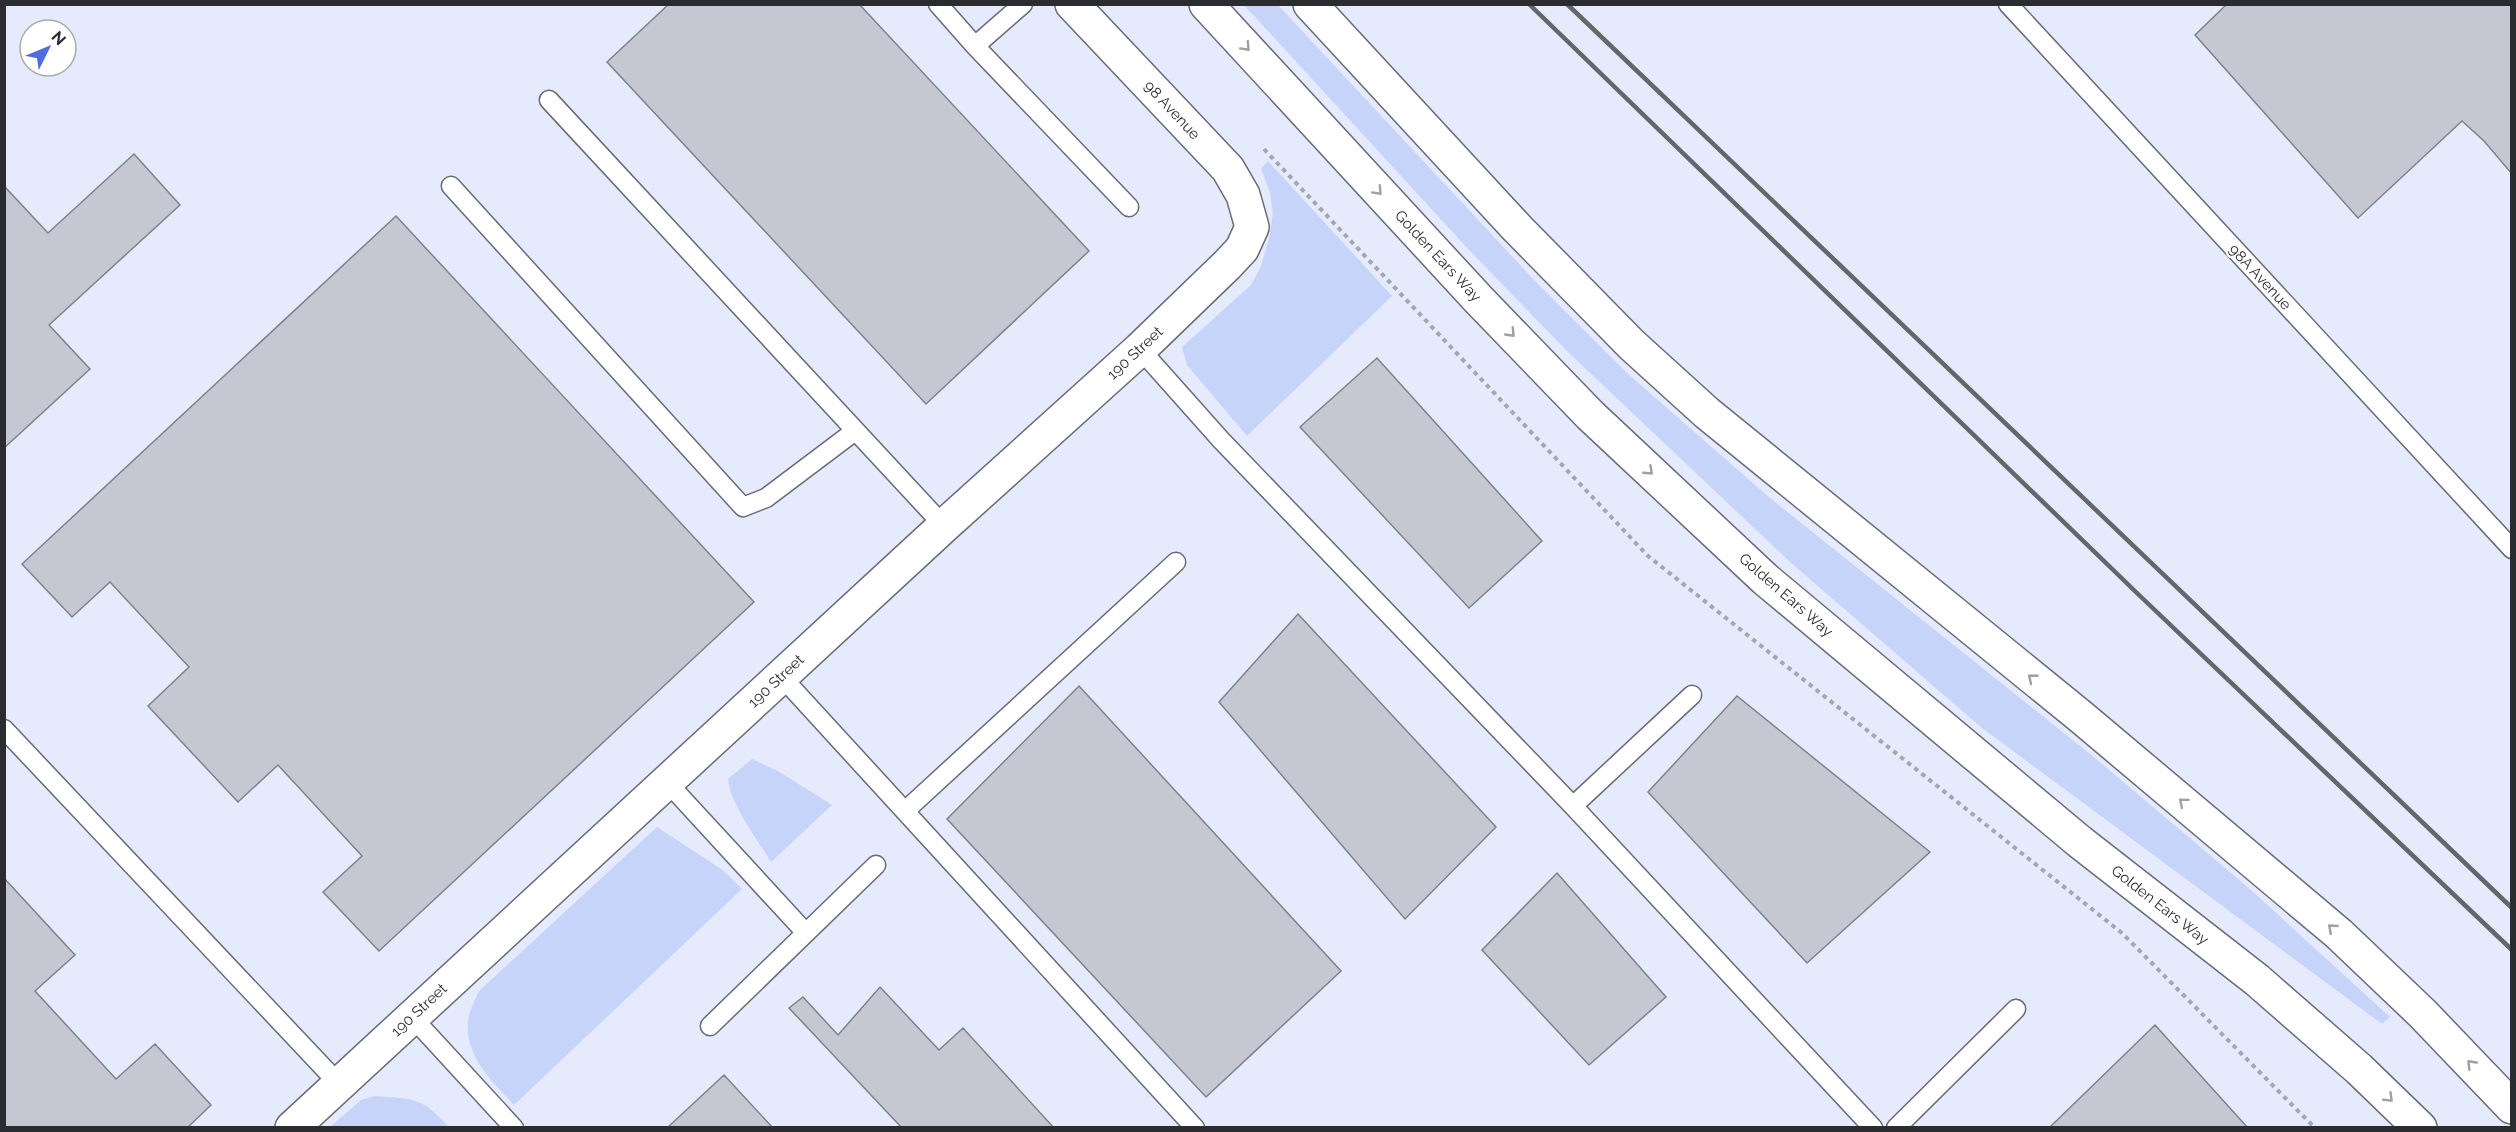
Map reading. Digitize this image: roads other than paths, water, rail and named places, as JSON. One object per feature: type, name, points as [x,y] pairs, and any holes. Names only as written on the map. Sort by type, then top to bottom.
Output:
[{"type":"main road","name":"98 Avenue","points":[[1072,4],[1228,169],[1243,195],[1252,227]]},
{"type":"main road","name":"Golden Ears Way","points":[[1206,4],[1479,300],[1582,407],[1765,579],[2080,842],[2257,980],[2359,1069],[2420,1128]]},
{"type":"main road","points":[[1310,4],[1517,228],[1632,345],[1707,414],[2080,716],[2339,934],[2423,1014],[2511,1107]]},
{"type":"main road","name":"190 Street","points":[[292,1128],[944,526],[1140,349],[1242,249],[1252,227]]},
{"type":"lane","points":[[938,4],[975,46],[1129,207]]},
{"type":"lane","points":[[975,46],[1023,4]]},
{"type":"lane","name":"98A Avenue","points":[[2008,4],[2511,549]]},
{"type":"lane","points":[[549,100],[944,526]]},
{"type":"lane","points":[[451,186],[743,507],[766,498],[855,431]]},
{"type":"lane","points":[[1140,349],[1221,440],[1573,806],[1873,1128]]},
{"type":"lane","points":[[905,812],[1176,562]]},
{"type":"lane","points":[[781,676],[1196,1128]]},
{"type":"lane","points":[[1573,806],[1692,695]]},
{"type":"lane","points":[[4,729],[339,1084]]},
{"type":"lane","points":[[667,782],[806,933]]},
{"type":"lane","points":[[711,1026],[876,865]]},
{"type":"lane","points":[[1896,1128],[2016,1009]]},
{"type":"lane","points":[[412,1017],[514,1128]]},
{"type":"railway","points":[[1529,4],[2139,595],[2512,950]]},
{"type":"railway","points":[[1567,4],[2512,908]]}]
